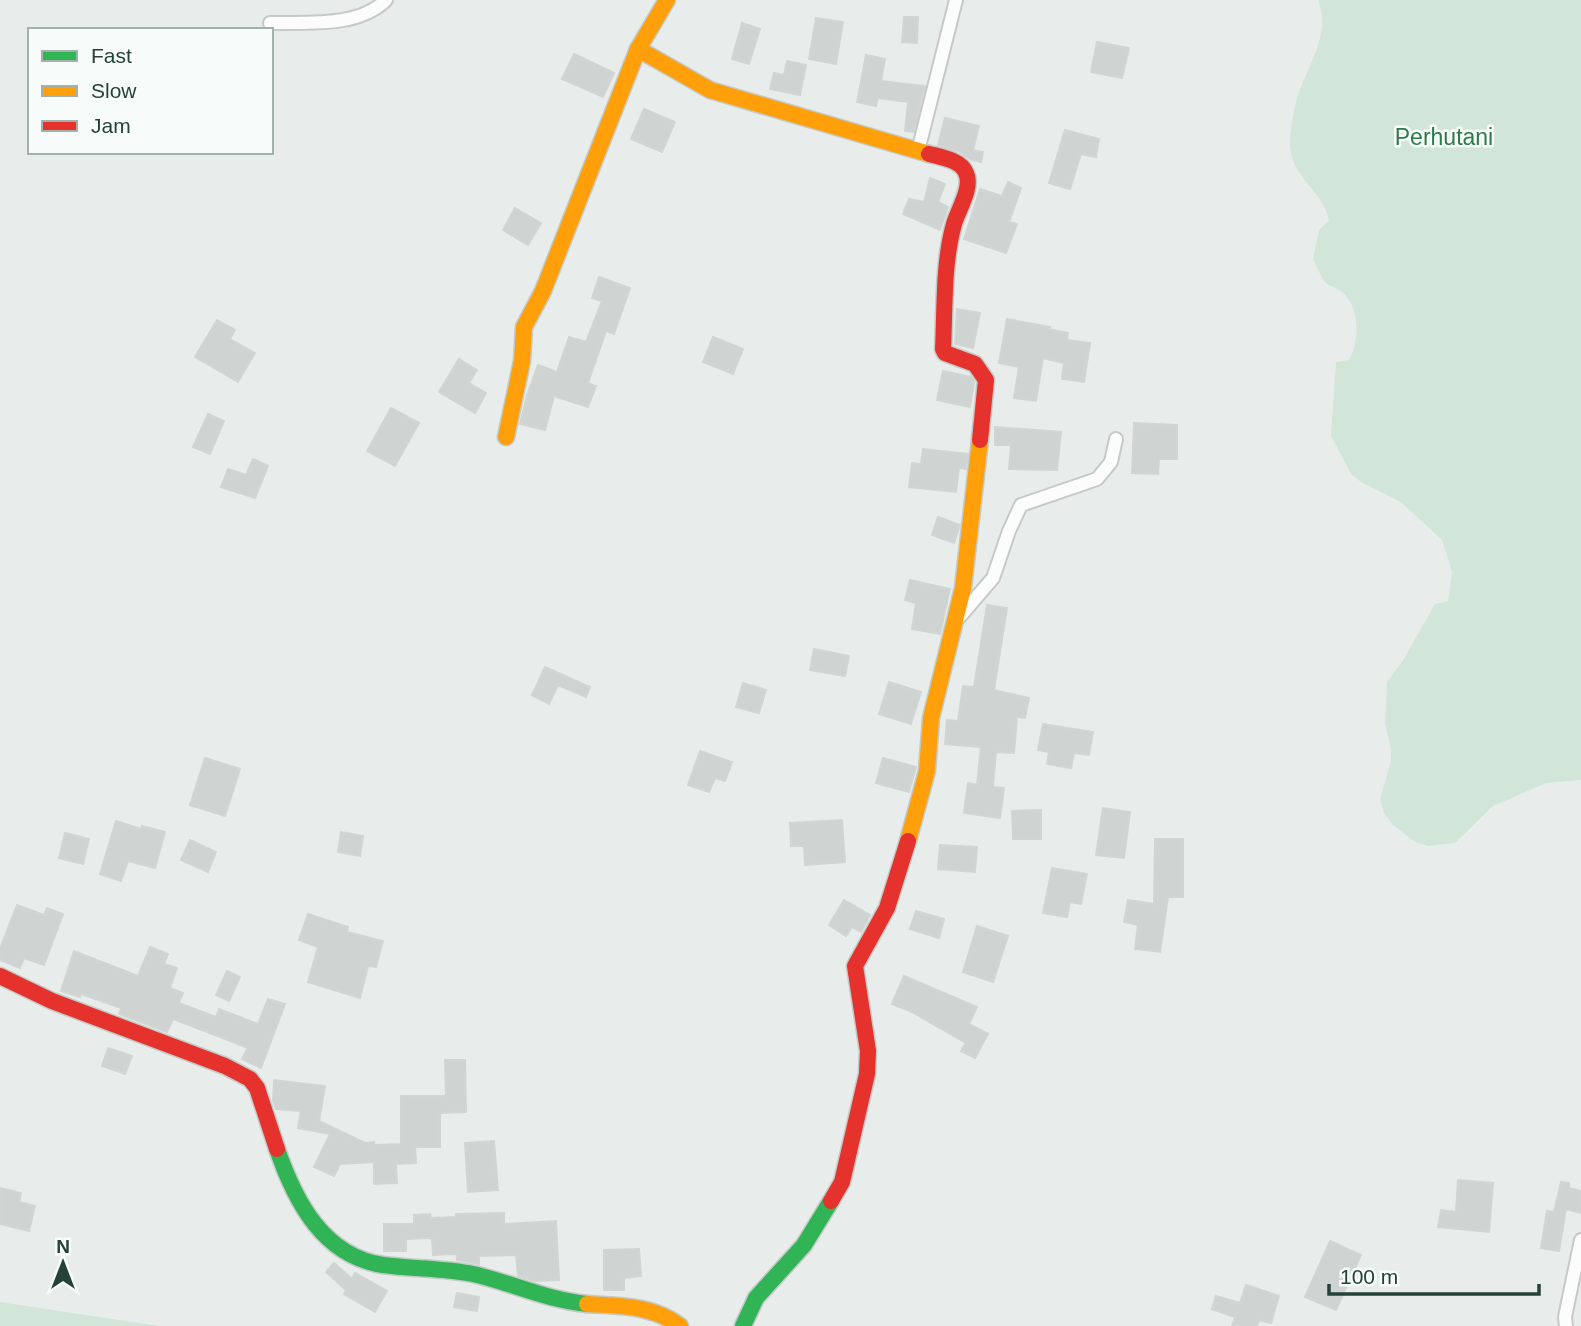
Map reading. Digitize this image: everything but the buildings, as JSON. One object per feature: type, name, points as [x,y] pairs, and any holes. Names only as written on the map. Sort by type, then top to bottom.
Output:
[{"type":"street","points":[[270,23],[335,21],[360,15],[386,0]]},
{"type":"street","points":[[506,437],[522,361],[524,327],[543,291],[638,49],[667,0]]},
{"type":"street","points":[[918,151],[956,0]]},
{"type":"street","points":[[638,49],[710,90],[955,162],[964,168],[968,176],[967,187],[953,227],[943,349],[945,353],[963,357],[979,366],[986,380],[973,517],[957,620],[931,718],[927,771],[887,908],[855,966],[868,1051],[842,1182],[804,1245],[756,1297],[743,1326]]},
{"type":"street","points":[[957,620],[993,578],[1021,505],[1097,479],[1111,462],[1116,439]]},
{"type":"street","points":[[0,976],[52,1001],[225,1066],[250,1079],[257,1088],[283,1166],[297,1198],[313,1221],[335,1246],[345,1253],[357,1259],[387,1264],[460,1272],[572,1302],[652,1310],[674,1320],[680,1326]]},
{"type":"street","points":[[1566,1326],[1565,1317],[1581,1240]]},
{"type":"green space","name":"Perhutani","points":[[1318,0],[1581,0],[1581,780],[1546,783],[1493,806],[1455,843],[1428,846],[1415,842],[1392,824],[1384,813],[1380,799],[1391,761],[1385,724],[1387,682],[1402,662],[1435,604],[1448,601],[1452,572],[1442,540],[1401,502],[1351,474],[1331,436],[1336,362],[1349,360],[1355,345],[1356,319],[1346,296],[1325,282],[1313,259],[1319,230],[1329,220],[1320,199],[1294,164],[1290,140],[1297,97],[1321,35]]},
{"type":"green space","points":[[0,1302],[146,1324],[160,1326],[0,1326]]},
{"type":"traffic: fast","points":[[277,1149],[293,1188],[314,1223],[328,1238],[362,1260],[383,1265],[473,1274],[558,1299],[587,1304]]},
{"type":"traffic: fast","points":[[743,1326],[756,1298],[804,1245],[831,1201]]},
{"type":"traffic: slow","points":[[506,437],[522,361],[524,327],[543,291],[638,49],[667,0]]},
{"type":"traffic: slow","points":[[638,49],[710,90],[929,154]]},
{"type":"traffic: slow","points":[[908,841],[927,771],[931,718],[963,588],[980,440]]},
{"type":"traffic: slow","points":[[587,1304],[647,1310],[680,1326]]},
{"type":"traffic: jam","points":[[929,154],[960,165],[968,179],[950,239],[943,349],[945,353],[975,364],[986,380],[980,440]]},
{"type":"traffic: jam","points":[[831,1201],[842,1182],[867,1074],[868,1051],[855,966],[887,908],[908,841]]},
{"type":"traffic: jam","points":[[0,976],[52,1001],[225,1066],[250,1079],[257,1088],[277,1149]]}]
